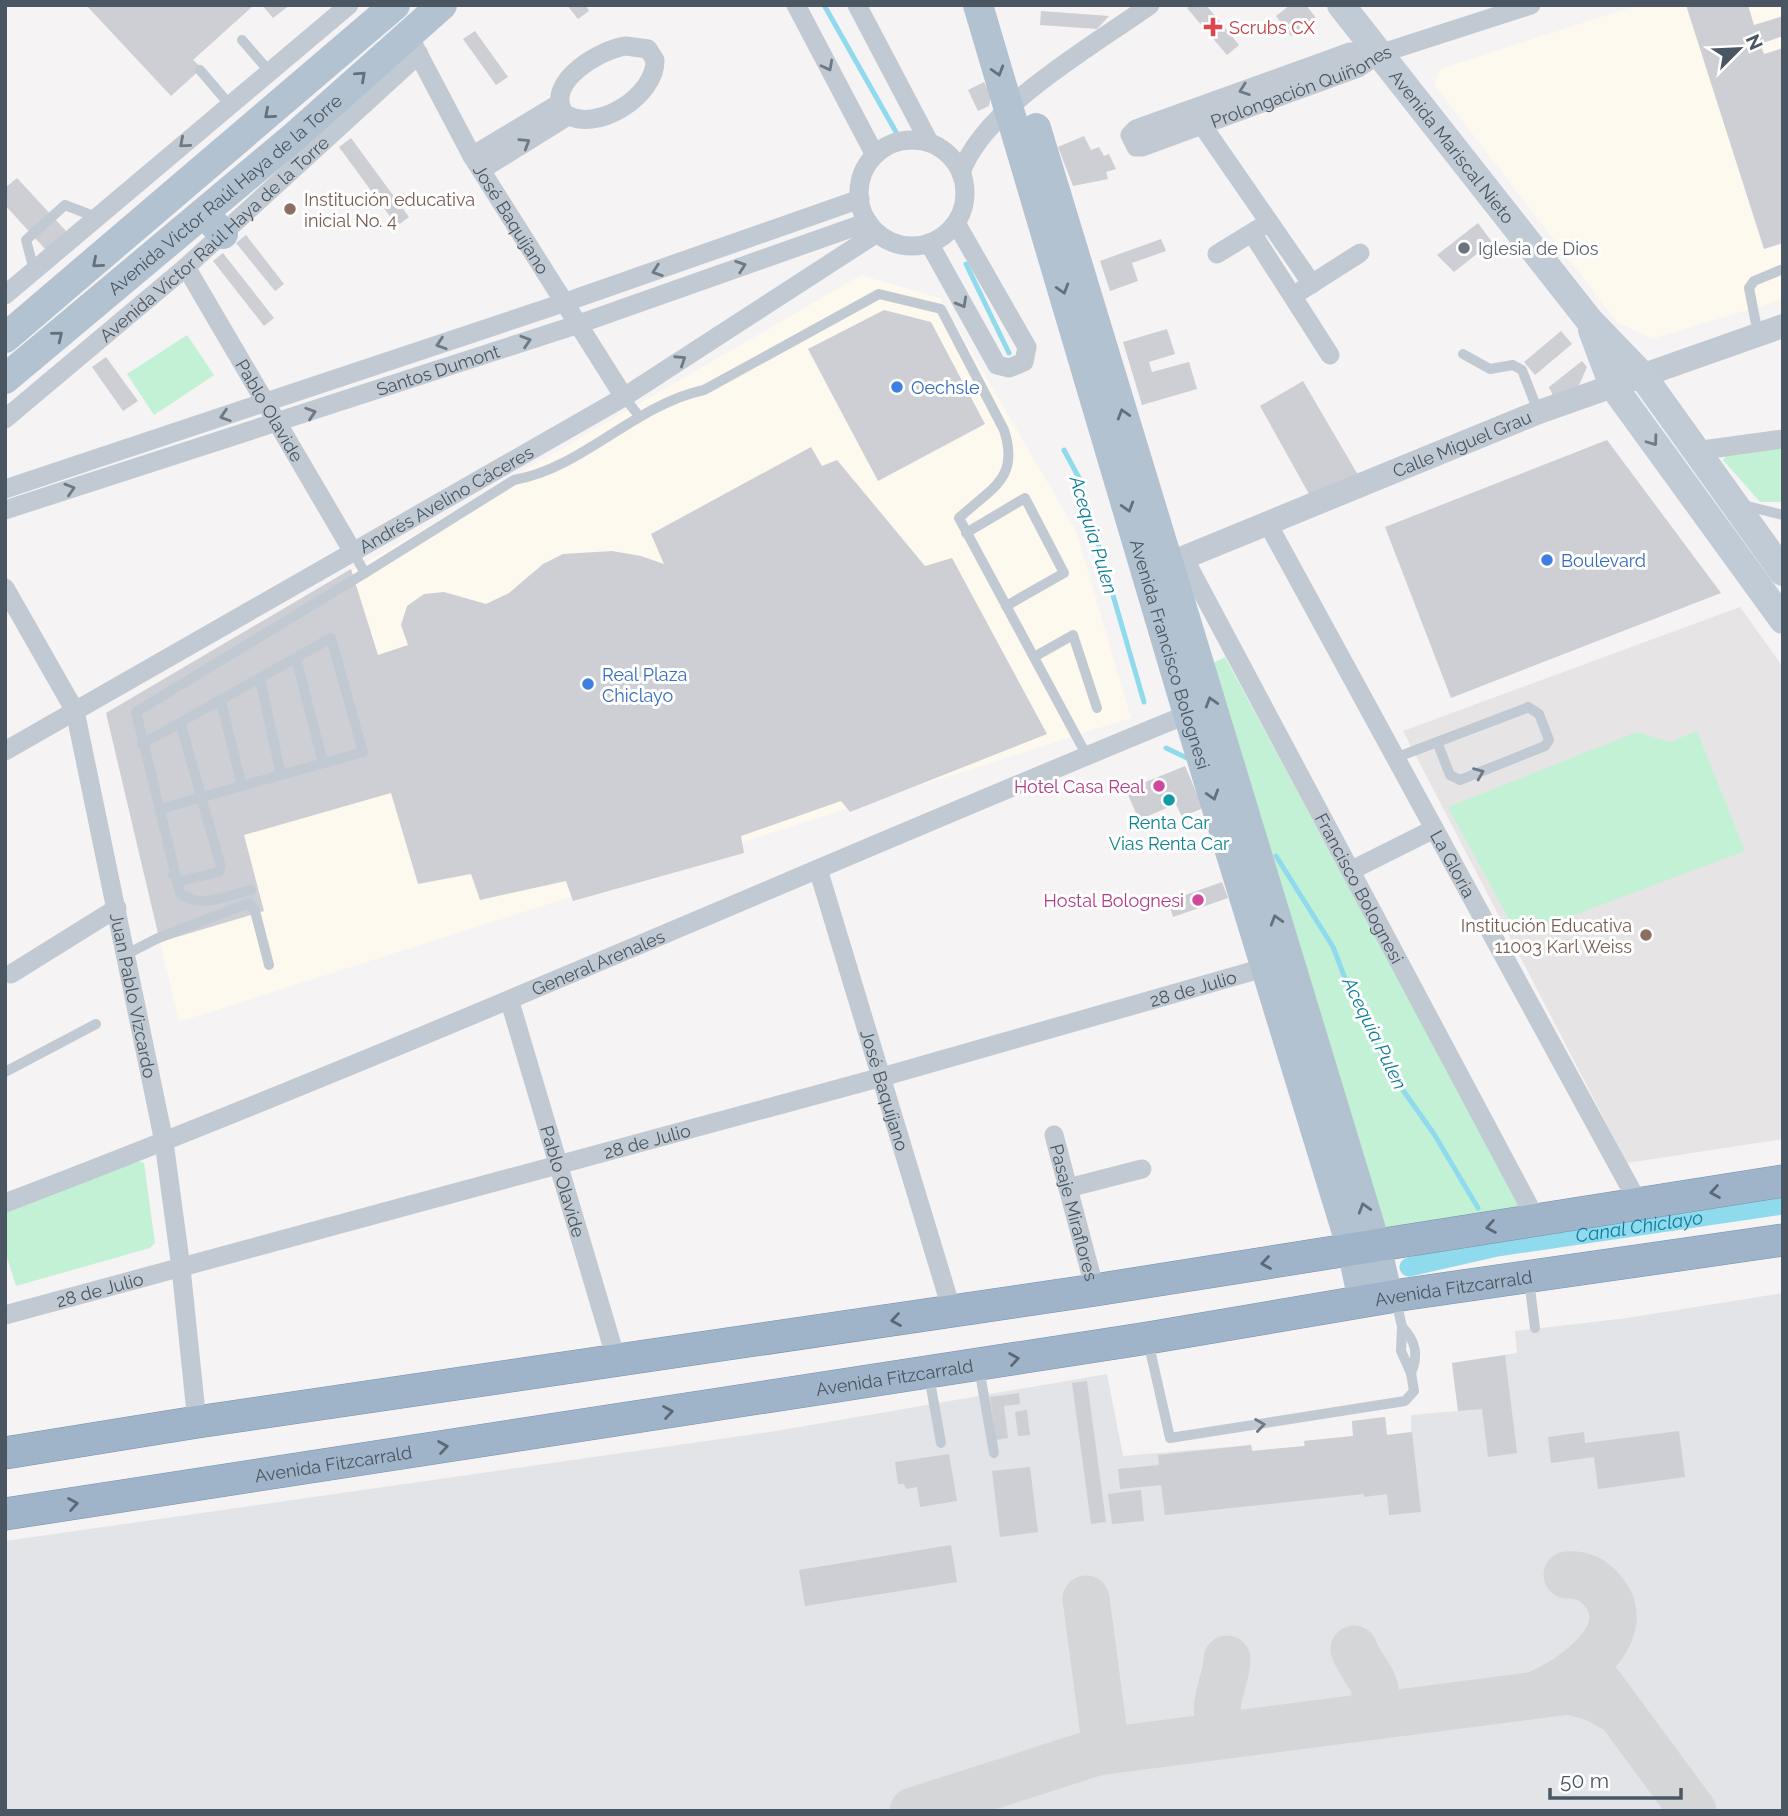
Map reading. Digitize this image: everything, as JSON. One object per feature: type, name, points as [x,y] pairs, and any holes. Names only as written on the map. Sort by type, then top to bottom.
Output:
[{"type":"highway","points":[[5,1454],[197,1422],[1095,1290],[1783,1181]]},
{"type":"highway","name":"Avenida Fitzcarrald","points":[[5,1514],[1148,1338],[1382,1298],[1783,1240]]},
{"type":"main road","name":"Avenida Victor Raúl Haya de la Torre","points":[[5,338],[395,5]]},
{"type":"main road","name":"Avenida Victor Raúl Haya de la Torre","points":[[5,379],[213,224],[414,44],[442,5]]},
{"type":"main road","name":"Avenida Francisco Bolognesi","points":[[978,5],[1017,101],[1167,565],[1277,964],[1364,1248],[1382,1298]]},
{"type":"main road","name":"Avenida Francisco Bolognesi","points":[[999,5],[1017,101]]},
{"type":"main road","name":"Avenida Mariscal Nieto","points":[[1341,5],[1589,320],[1642,374],[1783,572]]},
{"type":"main road","name":"Avenida Mariscal Nieto","points":[[1589,320],[1613,386],[1783,620]]},
{"type":"main road","name":"Avenida Francisco Bolognesi","points":[[1167,565],[1188,715],[1277,964]]},
{"type":"street","points":[[6,292],[349,5]]},
{"type":"street","points":[[796,5],[875,155]]},
{"type":"street","points":[[857,5],[929,142]]},
{"type":"street","points":[[947,153],[1150,5]]},
{"type":"street","points":[[1378,54],[1498,10],[1531,5]]},
{"type":"street","name":"José Baquíjano","points":[[414,44],[477,163],[576,325],[624,397]]},
{"type":"street","points":[[477,163],[564,109],[571,77],[594,56],[626,46],[642,46],[652,53],[654,74],[630,102],[596,117],[564,109]]},
{"type":"street","name":"Prolongación Quiñones","points":[[1350,52],[1378,54],[1358,68],[1142,146],[1136,147],[1131,140],[1132,132],[1136,129],[1350,52]]},
{"type":"street","points":[[961,173],[974,146],[1017,101]]},
{"type":"street","points":[[1202,125],[1312,284]]},
{"type":"street","points":[[900,141],[929,142],[947,153],[961,173],[965,190],[963,207],[956,223],[944,235],[929,243],[902,245],[873,227],[860,199],[860,183],[875,155],[900,141]]},
{"type":"street","name":"Santos Dumont","points":[[5,489],[564,303],[860,199]]},
{"type":"street","points":[[1217,254],[1269,221]]},
{"type":"street","points":[[929,243],[996,365],[1009,368],[1024,362],[1027,347],[956,223]]},
{"type":"street","name":"Avenida Víctor Raúl Haya de la Torre","points":[[5,419],[186,267],[213,224]]},
{"type":"street","name":"Santos Dumont","points":[[5,510],[277,424],[873,227]]},
{"type":"street","name":"Andrés Avelino Cáceres","points":[[5,751],[624,397],[873,227]]},
{"type":"street","points":[[1252,233],[1330,355]]},
{"type":"street","points":[[1292,296],[1360,253]]},
{"type":"street","name":"Pablo Olavide","points":[[186,267],[353,552]]},
{"type":"street","name":"Calle Miguel Grau","points":[[1167,565],[1539,412],[1783,326]]},
{"type":"street","points":[[1695,452],[1783,439]]},
{"type":"street","name":"La Gloria","points":[[1268,524],[1639,1204]]},
{"type":"street","name":"Francisco Bolognesi","points":[[1167,565],[1352,870],[1536,1219]]},
{"type":"street","name":"Juan Pablo Vizcardo","points":[[5,588],[75,711],[164,1142],[181,1268],[197,1422]]},
{"type":"street","name":"General Arenales","points":[[5,1203],[164,1142],[510,1002],[818,869],[1188,715]]},
{"type":"street","points":[[1352,870],[1434,829]]},
{"type":"street","name":"José Baquíjano","points":[[818,869],[952,1311]]},
{"type":"street","points":[[11,974],[117,908]]},
{"type":"street","name":"28 de Julio","points":[[5,1315],[882,1077],[1277,964]]},
{"type":"street","name":"Pablo Olavide","points":[[510,1002],[617,1362]]},
{"type":"street","name":"Pasaje Miraflores","points":[[1054,1135],[1095,1290]]},
{"type":"street","points":[[1068,1188],[1142,1169]]},
{"type":"lane","points":[[242,40],[269,71]]},
{"type":"lane","points":[[200,70],[229,104]]},
{"type":"lane","points":[[34,270],[26,240],[65,205],[96,216]]},
{"type":"lane","points":[[1758,335],[1749,288],[1754,281],[1783,269]]},
{"type":"lane","points":[[251,890],[199,902],[188,901],[180,893],[173,874],[136,712],[514,480],[540,475],[639,416],[678,396],[704,390],[879,294],[941,309],[1004,430],[1011,451],[1009,469],[959,518],[1087,757]]},
{"type":"lane","points":[[1463,354],[1490,369],[1513,365],[1521,369],[1539,412]]},
{"type":"lane","points":[[624,397],[639,416]]},
{"type":"lane","points":[[966,533],[1025,498],[1064,573],[1006,606]]},
{"type":"lane","points":[[1732,502],[1783,516]]},
{"type":"lane","points":[[353,552],[365,573]]},
{"type":"lane","points":[[1034,657],[1073,635],[1097,708]]},
{"type":"lane","points":[[142,744],[181,725],[331,638],[363,752],[160,808]]},
{"type":"lane","points":[[296,658],[323,763]]},
{"type":"lane","points":[[260,679],[281,775]]},
{"type":"lane","points":[[221,702],[242,786]]},
{"type":"lane","points":[[1395,758],[1437,741],[1528,707],[1539,714],[1549,740],[1545,746],[1460,780],[1450,775],[1437,741]]},
{"type":"lane","points":[[173,874],[181,881],[211,875],[219,872],[221,867],[181,725]]},
{"type":"lane","points":[[127,954],[234,906],[249,903],[255,911],[262,947],[269,965]]},
{"type":"lane","points":[[5,1072],[96,1024]]},
{"type":"lane","points":[[1528,1277],[1535,1328]]},
{"type":"lane","points":[[1148,1338],[1170,1438],[1405,1401],[1414,1391],[1411,1373],[1401,1351],[1402,1327],[1382,1298]]},
{"type":"lane","points":[[978,1364],[993,1453]]},
{"type":"lane","points":[[928,1372],[941,1443]]},
{"type":"shaded area","points":[[1638,5],[1783,5],[1783,299],[1652,339],[1617,322],[1434,84],[1440,69]]},
{"type":"shaded area","name":"Real Plaza Chiclayo","points":[[861,275],[940,298],[1076,531],[1131,718],[179,1022],[106,713]]},
{"type":"shaded area","name":"Institución Educativa 11003 Karl Weiss","points":[[1740,607],[1783,667],[1783,1139],[1627,1163],[1403,731]]},
{"type":"shaded area","points":[[1783,1293],[1783,1811],[5,1811],[5,1541],[770,1432],[1107,1374],[1123,1456],[1251,1445],[1253,1451],[1304,1446],[1304,1441],[1353,1436],[1352,1421],[1385,1417],[1387,1435],[1411,1432],[1411,1415],[1458,1411],[1452,1363],[1517,1353],[1515,1331],[1627,1318]]},
{"type":"green space","points":[[187,335],[214,375],[154,415],[127,374]]},
{"type":"green space","points":[[1783,443],[1783,502],[1760,502],[1723,460],[1727,453]]},
{"type":"green space","points":[[1225,657],[1522,1209],[1376,1230],[1207,666]]},
{"type":"green space","points":[[1697,731],[1745,851],[1518,936],[1448,807],[1637,732],[1670,742]]},
{"type":"green space","points":[[135,1160],[144,1163],[155,1243],[150,1248],[16,1286],[5,1251],[5,1212]]},
{"type":"building","points":[[86,5],[254,5],[193,60],[202,68],[171,96]]},
{"type":"building","points":[[262,5],[290,5],[273,18]]},
{"type":"building","points":[[567,5],[586,5],[589,11],[578,19]]},
{"type":"building","name":"Scrubs CX","points":[[1191,5],[1206,5],[1239,45],[1227,55],[1187,8]]},
{"type":"building","points":[[1290,5],[1306,5],[1316,18],[1291,36],[1276,16]]},
{"type":"building","points":[[1686,5],[1748,5],[1754,25],[1783,16],[1783,36],[1760,44],[1764,54],[1783,48],[1783,243],[1764,249]]},
{"type":"building","points":[[1041,11],[1109,16],[1097,29],[1040,25]]},
{"type":"building","points":[[475,31],[508,77],[496,85],[463,39]]},
{"type":"building","points":[[984,82],[991,96],[989,106],[978,111],[968,90]]},
{"type":"building","points":[[1084,136],[1091,150],[1099,147],[1104,156],[1109,154],[1116,169],[1106,172],[1108,179],[1073,186],[1058,147]]},
{"type":"building","points":[[351,138],[409,217],[397,226],[339,147]]},
{"type":"building","points":[[17,178],[66,231],[46,250],[5,205],[5,188]]},
{"type":"building","name":"Iglesia de Dios","points":[[1478,223],[1492,242],[1454,272],[1437,255]]},
{"type":"building","points":[[246,235],[284,284],[275,291],[236,243]]},
{"type":"building","points":[[1161,239],[1166,251],[1132,263],[1138,281],[1110,291],[1100,261]]},
{"type":"building","points":[[223,253],[274,318],[264,326],[213,261]]},
{"type":"building","name":"Oechsle","points":[[884,310],[931,322],[985,424],[878,481],[808,349]]},
{"type":"building","points":[[1167,329],[1175,354],[1149,362],[1152,372],[1189,362],[1197,389],[1142,405],[1123,342]]},
{"type":"building","points":[[1561,331],[1572,344],[1535,375],[1524,362]]},
{"type":"building","points":[[106,357],[138,401],[123,411],[92,367]]},
{"type":"building","points":[[1582,361],[1587,367],[1579,385],[1554,398],[1549,387]]},
{"type":"building","points":[[1303,381],[1358,475],[1309,494],[1260,406]]},
{"type":"building","name":"Boulevard","points":[[1607,440],[1721,593],[1451,698],[1385,527]]},
{"type":"building","name":"Real Plaza Chiclayo","points":[[811,447],[822,466],[837,460],[925,566],[952,558],[1047,734],[850,812],[841,801],[741,836],[744,853],[573,901],[566,881],[480,900],[471,874],[418,884],[391,793],[244,835],[264,911],[160,942],[106,713],[351,569],[378,655],[408,645],[401,625],[407,606],[424,594],[444,592],[486,604],[509,593],[543,564],[563,554],[612,551],[641,556],[664,564],[651,534]]},
{"type":"building","points":[[1185,766],[1203,808],[1182,817],[1176,804],[1139,820],[1126,790]]},
{"type":"building","name":"Hostal Bolognesi","points":[[1222,882],[1228,898],[1173,917],[1168,901]]},
{"type":"building","points":[[1505,1355],[1517,1453],[1488,1457],[1482,1409],[1458,1411],[1452,1363]]},
{"type":"building","points":[[1087,1381],[1106,1522],[1091,1524],[1072,1383]]},
{"type":"building","points":[[1019,1393],[1020,1404],[1004,1406],[1008,1438],[996,1440],[990,1397]]},
{"type":"building","points":[[1027,1410],[1030,1435],[1018,1436],[1015,1412]]},
{"type":"building","points":[[1385,1417],[1387,1435],[1412,1432],[1421,1512],[1389,1515],[1387,1494],[1364,1497],[1364,1494],[1165,1515],[1161,1485],[1120,1489],[1118,1469],[1159,1465],[1158,1455],[1251,1445],[1252,1451],[1305,1446],[1304,1441],[1353,1436],[1352,1421]]},
{"type":"building","points":[[1679,1431],[1685,1477],[1598,1489],[1594,1457],[1551,1463],[1548,1437],[1584,1432],[1585,1443]]},
{"type":"building","points":[[949,1454],[957,1501],[920,1507],[917,1487],[906,1489],[904,1484],[898,1484],[895,1462]]},
{"type":"building","points":[[1030,1467],[1038,1532],[1000,1537],[992,1471]]},
{"type":"building","points":[[1141,1490],[1144,1521],[1112,1524],[1108,1494]]},
{"type":"building","points":[[951,1545],[957,1582],[805,1606],[799,1570]]},
{"type":"waterway","name":"Acequia Pulen","points":[[824,5],[896,132]]},
{"type":"waterway","name":"Acequia Pulen","points":[[966,264],[1009,353]]},
{"type":"waterway","name":"Acequia Pulen","points":[[1064,450],[1079,478],[1144,702]]},
{"type":"waterway","name":"Acequia Pulen","points":[[1166,748],[1187,758]]},
{"type":"waterway","name":"Acequia Pulen","points":[[1276,856],[1333,947],[1351,994],[1393,1076],[1434,1134],[1478,1208]]},
{"type":"waterway","name":"Canal Chiclayo","points":[[1409,1267],[1497,1247],[1783,1205]]},
{"type":"taxiway","points":[[1537,1694],[1583,1666],[1608,1637],[1613,1622],[1611,1605],[1601,1589],[1586,1578],[1567,1575]]},
{"type":"taxiway","points":[[1086,1599],[1106,1750]]},
{"type":"taxiway","points":[[1354,1649],[1375,1689],[1372,1706],[1365,1716]]},
{"type":"taxiway","points":[[1227,1659],[1217,1709],[1223,1726],[1232,1733]]},
{"type":"taxiway","points":[[1600,1685],[1693,1811]]},
{"type":"taxiway","points":[[913,1811],[1097,1752],[1569,1691],[1595,1698],[1617,1710]]},
{"type":"place","name":"Scrubs CX","points":[[1213,27]]},
{"type":"place","name":"Institución educativa inicial No. 4","points":[[290,209]]},
{"type":"place","name":"Iglesia de Dios","points":[[1464,248]]},
{"type":"place","name":"Oechsle","points":[[897,387]]},
{"type":"place","name":"Boulevard","points":[[1547,560]]},
{"type":"place","name":"Real Plaza Chiclayo","points":[[588,684]]},
{"type":"place","name":"Hotel Casa Real","points":[[1159,786]]},
{"type":"place","name":"Renta Car Vias Renta Car","points":[[1169,800]]},
{"type":"place","name":"Hostal Bolognesi","points":[[1198,900]]},
{"type":"place","name":"Institución Educativa 11003 Karl Weiss","points":[[1646,935]]}]
